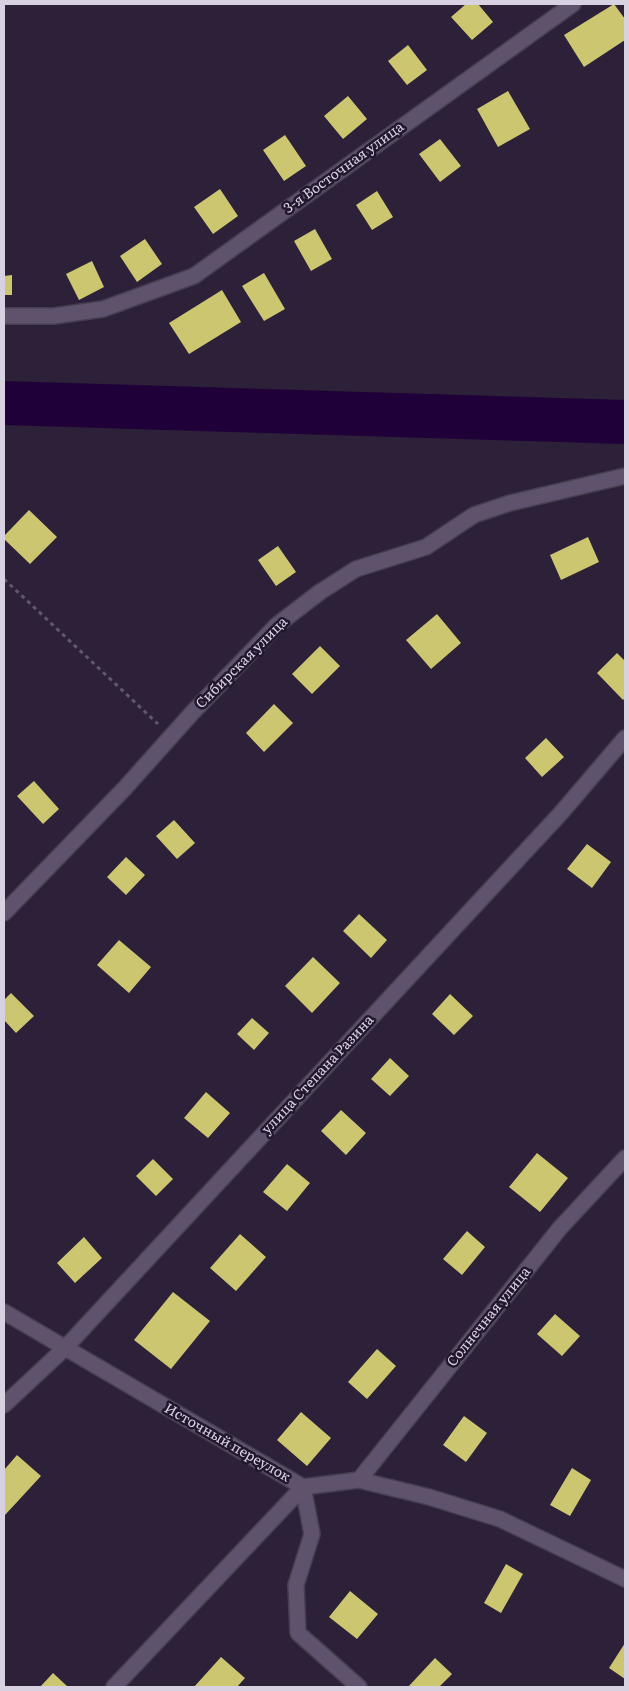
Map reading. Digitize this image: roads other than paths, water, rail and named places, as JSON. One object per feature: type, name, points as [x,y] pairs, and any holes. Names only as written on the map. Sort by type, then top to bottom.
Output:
[{"type":"street","name":"3-я Восточная улица","points":[[4,316],[54,316],[103,309],[194,276],[573,4]]},
{"type":"street","name":"Сибирская улица","points":[[4,913],[126,788],[171,737],[277,625],[320,592],[356,569],[426,547],[474,515],[510,503],[625,476]]},
{"type":"street","name":"улица Степана Разина","points":[[4,1405],[65,1348],[561,813],[625,738]]},
{"type":"street","name":"Солнечная улица","points":[[359,1480],[560,1228],[625,1158]]},
{"type":"street","name":"Источный переулок","points":[[4,1312],[303,1487],[312,1534],[296,1585],[298,1633],[359,1687]]},
{"type":"street","points":[[114,1687],[303,1487],[359,1480],[429,1497],[500,1519],[625,1579]]},
{"type":"waterway","points":[[4,403],[625,422]]}]
